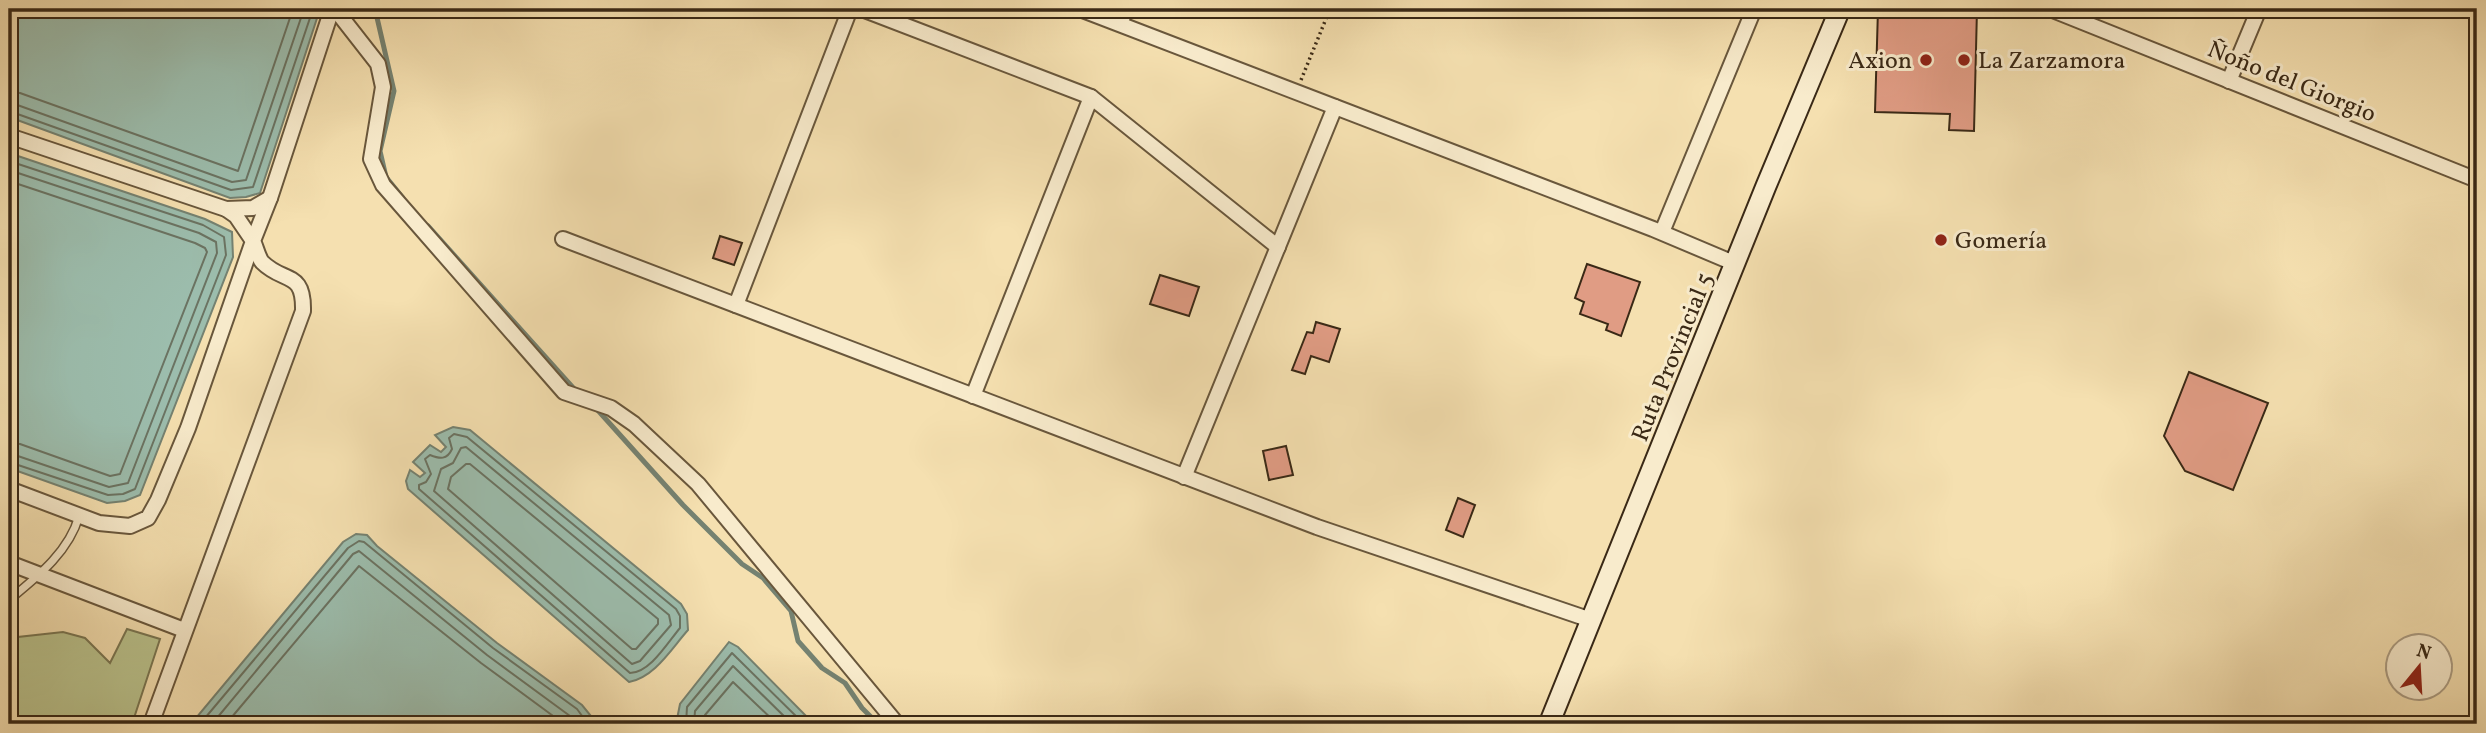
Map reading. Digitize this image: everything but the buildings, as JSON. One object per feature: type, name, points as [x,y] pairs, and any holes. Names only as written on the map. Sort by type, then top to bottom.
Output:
[{"type":"main road","name":"Ruta Provincial 5","points":[[1549,724],[1840,9]]},
{"type":"street","points":[[9,489],[99,523],[130,526],[148,518],[188,428],[334,9]]},
{"type":"street","points":[[334,9],[378,64],[383,87],[371,159],[383,185],[564,392],[611,408],[634,424],[698,484],[897,724]]},
{"type":"street","points":[[736,305],[850,9]]},
{"type":"street","points":[[863,9],[1091,97],[1278,247]]},
{"type":"street","points":[[1080,9],[1662,232],[1736,264]]},
{"type":"street","points":[[1662,232],[1755,9]]},
{"type":"street","name":"Ñoño del Giorgio","points":[[2050,9],[2477,180]]},
{"type":"street","points":[[2229,81],[2259,9]]},
{"type":"street","points":[[973,396],[1091,97]]},
{"type":"street","points":[[1184,477],[1335,107]]},
{"type":"street","points":[[9,136],[226,209],[236,216],[253,241],[261,261],[300,286],[303,294],[303,311],[151,724]]},
{"type":"street","points":[[226,209],[253,208],[270,198]]},
{"type":"street","points":[[563,239],[1317,527],[1590,625]]},
{"type":"street","points":[[9,562],[184,630]]},
{"type":"lane","points":[[1123,25],[1130,9]]},
{"type":"lane","points":[[9,600],[40,575],[74,534],[79,515]]},
{"type":"path","points":[[1296,92],[1330,9]]},
{"type":"green space","points":[[127,629],[160,639],[132,724],[9,724],[9,638],[63,632],[85,638],[110,663]]},
{"type":"water","points":[[9,9],[320,9],[260,193],[230,198],[9,117]]},
{"type":"water","points":[[9,153],[205,219],[232,232],[233,257],[140,495],[125,501],[107,503],[9,468]]},
{"type":"water","points":[[453,427],[470,430],[681,604],[687,614],[688,630],[655,668],[629,682],[408,489],[406,481],[410,470],[420,477],[425,473],[413,462],[430,445],[441,452],[446,447],[435,435]]},
{"type":"water","points":[[356,534],[367,535],[497,643],[582,705],[595,721],[594,724],[191,724],[343,542]]},
{"type":"water","points":[[729,642],[738,647],[814,724],[680,724],[677,719],[680,704]]},
{"type":"waterway","points":[[375,9],[394,91],[380,151],[386,177],[403,198]]},
{"type":"waterway","points":[[428,226],[576,391]]},
{"type":"waterway","points":[[594,406],[683,505],[742,564],[763,578],[791,611],[798,641],[822,668],[845,683],[862,708],[878,724]]},
{"type":"place","name":"Axion","points":[[1926,60]]},
{"type":"place","name":"La Zarzamora","points":[[1964,60]]},
{"type":"place","name":"Gomería","points":[[1941,240]]}]
